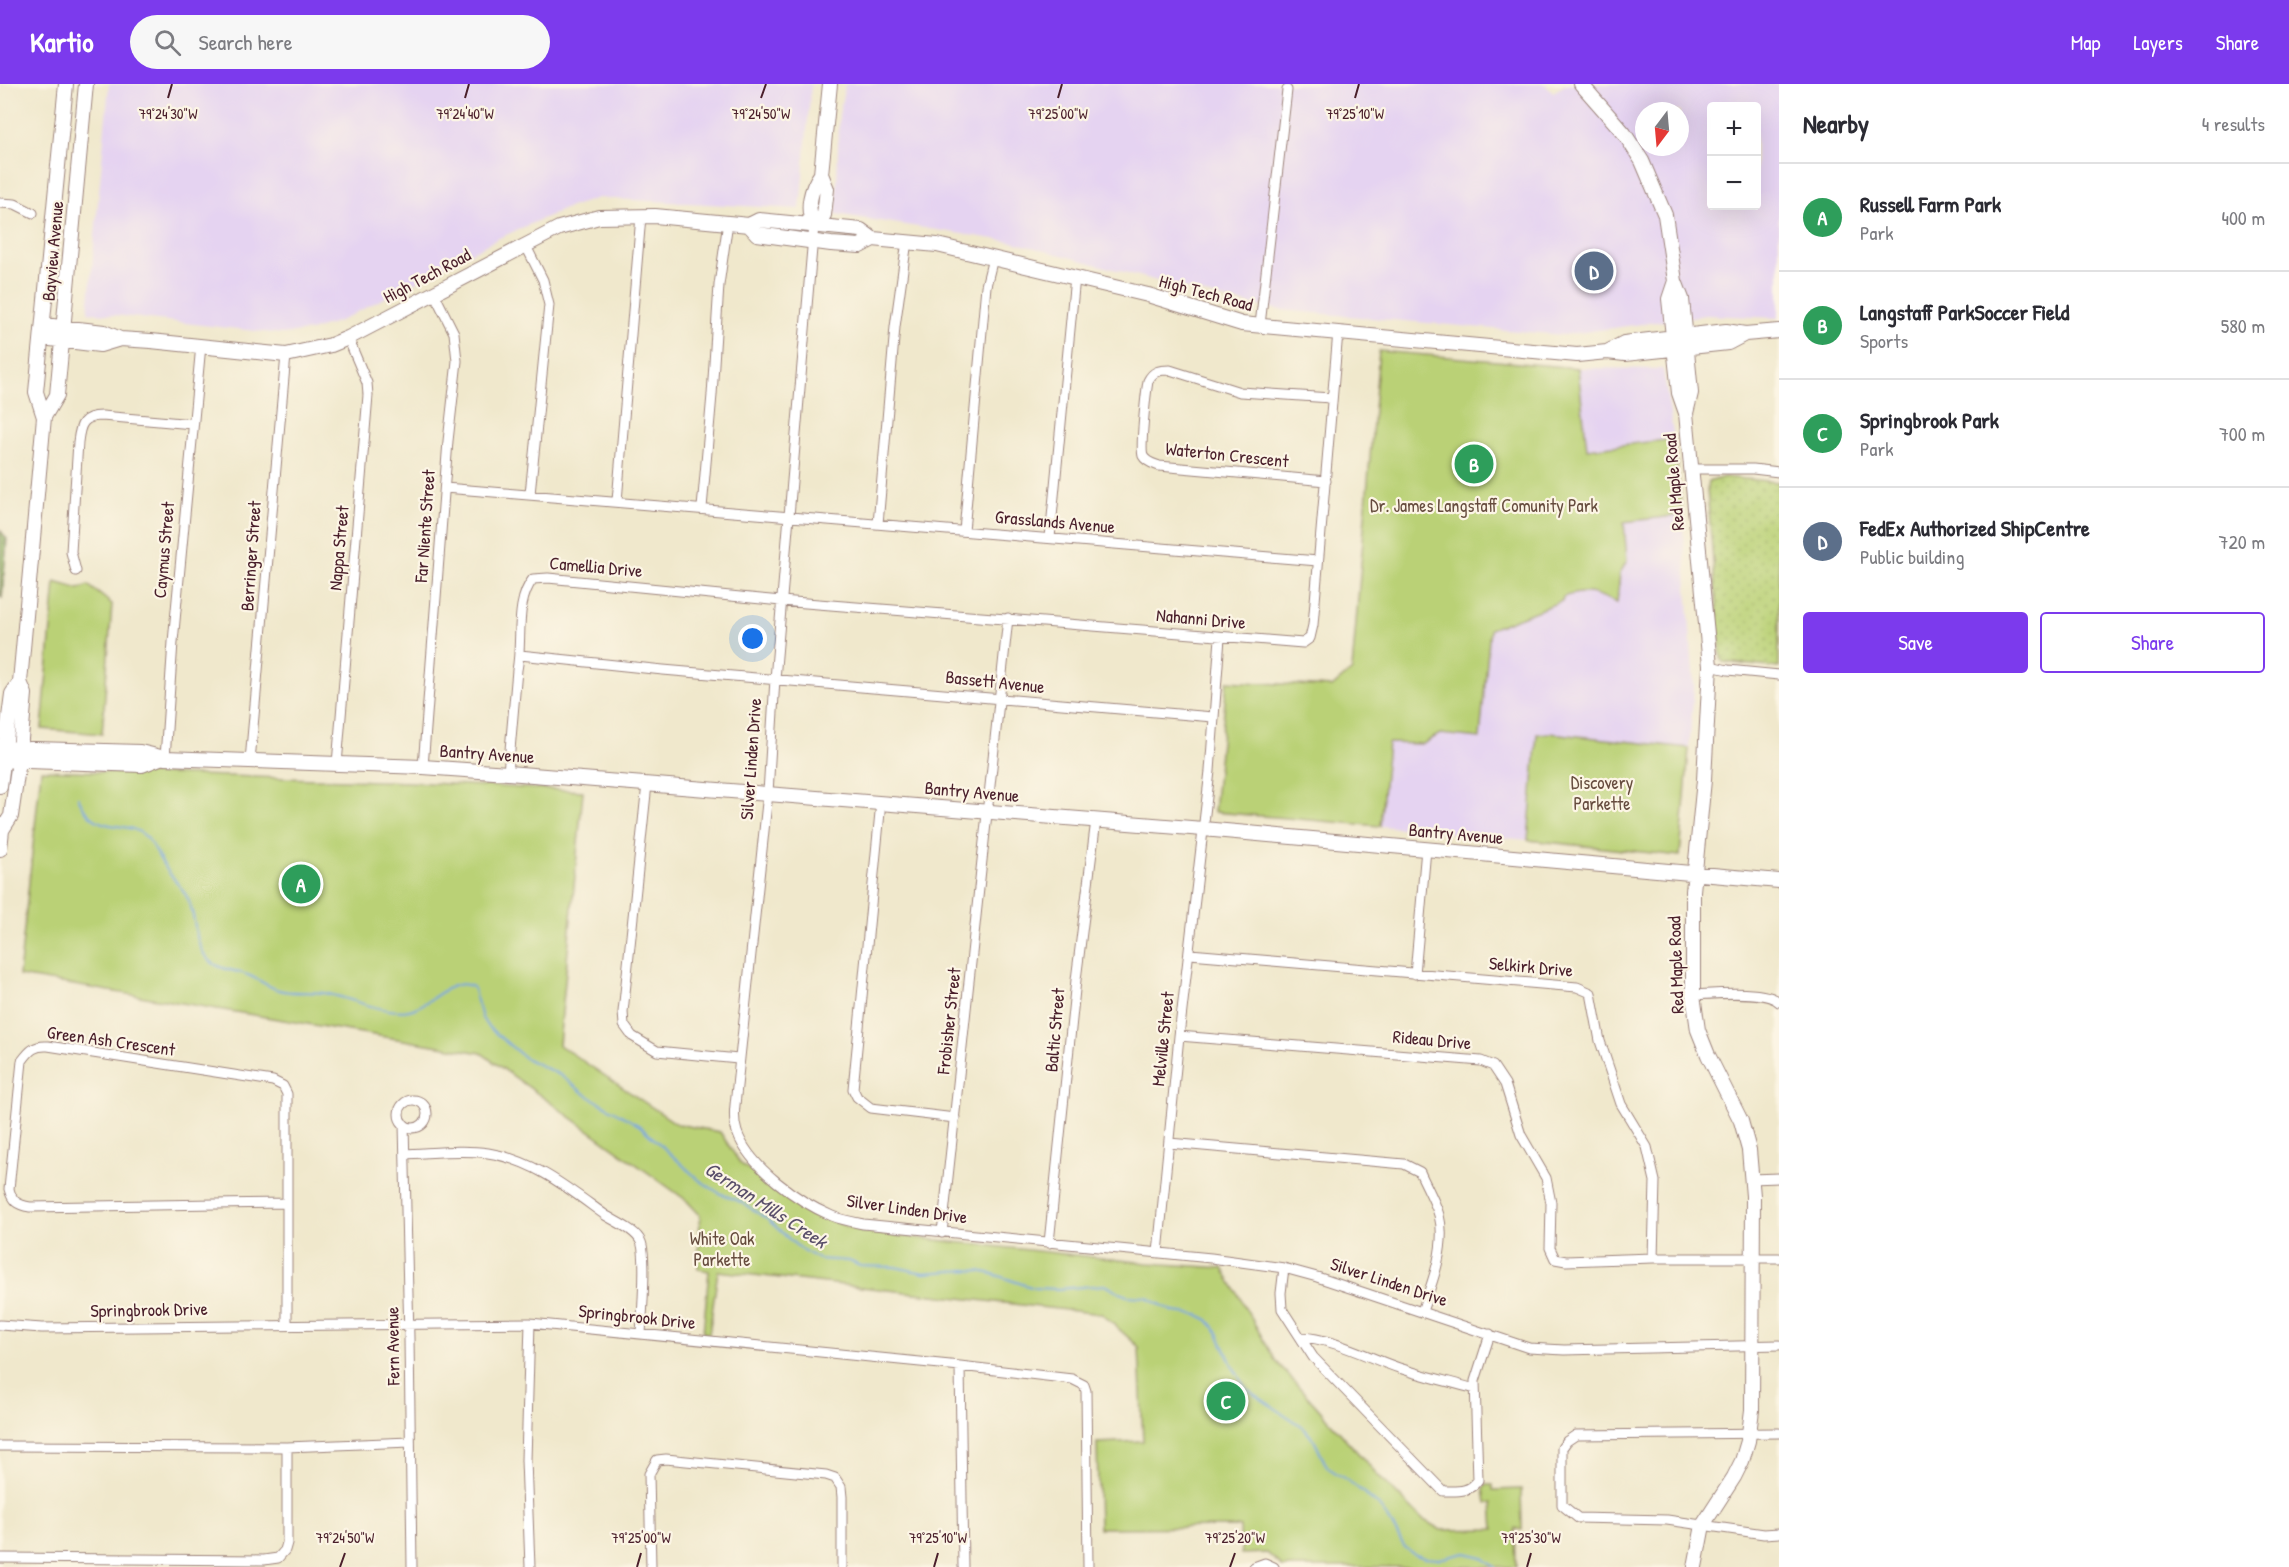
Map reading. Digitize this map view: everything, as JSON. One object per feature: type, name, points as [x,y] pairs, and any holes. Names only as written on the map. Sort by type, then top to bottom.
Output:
[{"type":"street","name":"Bayview Avenue","points":[[0,849],[1,827],[11,816],[20,755],[25,694],[20,682],[44,417],[36,393],[66,84]]},
{"type":"street","name":"Bayview Avenue","points":[[44,417],[57,395],[86,84]]},
{"type":"street","name":"Silver Linden Drive","points":[[830,84],[821,174],[813,185],[809,215],[814,225],[813,242],[781,601],[768,793],[738,1059],[734,1122],[749,1156],[805,1201],[832,1216],[863,1224],[1211,1258],[1284,1268],[1422,1311],[1529,1348],[1563,1350],[1779,1346]]},
{"type":"street","name":"Red Maple Road","points":[[1581,84],[1624,133],[1642,161],[1665,215],[1675,281],[1682,299],[1679,393],[1686,413],[1710,666],[1704,780],[1694,874],[1693,995],[1698,1030],[1741,1121],[1749,1149],[1752,1259],[1752,1410],[1749,1434],[1742,1461],[1734,1478],[1703,1526],[1695,1567]]},
{"type":"street","points":[[1260,325],[1287,90]]},
{"type":"street","points":[[0,203],[15,204],[33,213]]},
{"type":"street","name":"High Tech Road","points":[[43,331],[104,332],[120,339],[286,355],[331,345],[348,338],[525,244],[559,228],[599,217],[641,216],[749,225],[759,220],[861,230],[873,239]]},
{"type":"street","points":[[617,501],[641,216]]},
{"type":"street","points":[[702,508],[719,285],[728,222]]},
{"type":"street","name":"High Tech Road","points":[[749,225],[757,234],[813,242],[860,246],[873,239],[937,245],[1148,295],[1242,324],[1577,355],[1607,352],[1625,354],[1680,342],[1728,343],[1745,334],[1779,331]]},
{"type":"street","points":[[879,524],[895,327],[907,241]]},
{"type":"street","points":[[525,244],[543,280],[549,305],[530,494]]},
{"type":"street","points":[[964,531],[986,286],[993,258]]},
{"type":"street","points":[[1050,538],[1075,277]]},
{"type":"street","name":"Far Niente Street","points":[[423,767],[457,361],[454,333],[434,293]]},
{"type":"street","name":"Nahanni Drive","points":[[781,601],[1303,643],[1310,638],[1313,626],[1338,332]]},
{"type":"street","name":"Nappa Street","points":[[337,764],[368,394],[367,382],[348,338]]},
{"type":"street","name":"Caymus Street","points":[[162,758],[201,345]]},
{"type":"street","name":"Berringer Street","points":[[250,760],[286,355]]},
{"type":"street","name":"Waterton Crescent","points":[[1326,481],[1159,466],[1146,460],[1142,443],[1148,381],[1152,374],[1160,370],[1170,370],[1240,392],[1331,398]]},
{"type":"street","points":[[76,571],[71,552],[78,442],[83,421],[88,417],[102,416],[193,424]]},
{"type":"street","points":[[1691,469],[1753,469],[1779,472]]},
{"type":"street","name":"Grasslands Avenue","points":[[445,488],[1318,561]]},
{"type":"street","name":"Camellia Drive","points":[[508,773],[520,655],[523,597],[533,579],[548,578],[781,601]]},
{"type":"street","name":"Frobisher Street","points":[[942,1233],[1008,618]]},
{"type":"street","name":"Melville Street","points":[[1158,1253],[1179,1036],[1203,829],[1220,638]]},
{"type":"street","name":"Bassett Avenue","points":[[520,655],[1213,717]]},
{"type":"street","points":[[1710,666],[1779,675]]},
{"type":"street","name":"Bayview Avenue","points":[[0,786],[2,754],[12,694],[20,682]]},
{"type":"street","name":"Bantry Avenue","points":[[2,754],[140,752],[162,758],[423,767],[508,773],[1203,829],[1779,881]]},
{"type":"street","points":[[648,784],[626,977],[624,1025],[632,1036],[657,1052],[738,1059]]},
{"type":"street","points":[[881,802],[853,1089],[857,1097],[871,1108],[955,1118]]},
{"type":"street","name":"Baltic Street","points":[[1049,1243],[1076,980],[1096,820]]},
{"type":"street","points":[[1415,974],[1426,849]]},
{"type":"street","name":"Selkirk Drive","points":[[1190,954],[1576,987],[1591,993],[1600,1041],[1621,1104],[1647,1148],[1654,1181],[1653,1258]]},
{"type":"street","points":[[1693,995],[1754,994],[1774,997],[1779,1002]]},
{"type":"street","name":"Rideau Drive","points":[[1179,1036],[1481,1061],[1493,1066],[1505,1084],[1521,1136],[1546,1178],[1551,1203],[1550,1248],[1555,1259],[1566,1261],[1779,1258]]},
{"type":"street","name":"Green Ash Crescent","points":[[287,1203],[30,1207],[18,1205],[11,1197],[9,1189],[22,1061],[30,1050],[39,1046],[48,1046],[273,1081],[283,1086],[288,1094],[287,1325]]},
{"type":"street","name":"Fern Avenue","points":[[404,1124],[412,1567]]},
{"type":"street","points":[[1169,1143],[1404,1164],[1420,1172],[1440,1215],[1436,1276],[1422,1311]]},
{"type":"street","points":[[405,1154],[487,1153],[512,1159],[552,1177],[634,1233],[641,1240],[644,1257],[641,1334]]},
{"type":"street","points":[[1751,1179],[1779,1178]]},
{"type":"street","points":[[1284,1268],[1280,1302],[1300,1337],[1323,1368],[1443,1491],[1466,1491],[1478,1480],[1475,1389],[1478,1367],[1490,1334]]},
{"type":"street","points":[[530,1323],[526,1460],[530,1567]]},
{"type":"street","name":"Springbrook Drive","points":[[0,1325],[42,1328],[530,1323],[1066,1378],[1084,1385],[1086,1390],[1088,1567]]},
{"type":"street","points":[[1300,1337],[1320,1341],[1475,1389]]},
{"type":"street","points":[[960,1366],[963,1567]]},
{"type":"street","points":[[1779,1433],[1576,1435],[1562,1448],[1562,1505],[1578,1518],[1667,1520],[1764,1534],[1779,1533]]},
{"type":"street","points":[[0,1446],[287,1447],[410,1442]]},
{"type":"street","points":[[0,1558],[264,1560],[279,1558],[287,1543],[287,1447]]},
{"type":"street","points":[[651,1567],[649,1474],[657,1460],[666,1459],[835,1478],[841,1488],[842,1497],[842,1567]]},
{"type":"street","points":[[1254,1567],[1265,1563],[1274,1567]]},
{"type":"shaded area","points":[[109,84],[811,84],[800,209],[598,198],[564,209],[499,238],[342,320],[311,331],[282,334],[88,312]]},
{"type":"shaded area","points":[[845,84],[1545,84],[1553,92],[1567,84],[1779,84],[1779,318],[1706,315],[1563,335],[1281,310],[1228,300],[1013,242],[836,214],[839,115]]},
{"type":"shaded area","points":[[1578,368],[1663,369],[1674,439],[1587,449]]},
{"type":"shaded area","points":[[1682,515],[1694,687],[1689,748],[1550,733],[1537,734],[1528,840],[1380,826],[1388,743],[1423,744],[1440,734],[1480,738],[1490,629],[1562,601],[1563,598],[1577,592],[1592,592],[1617,603],[1620,573],[1627,561],[1624,522]]},
{"type":"green space","name":"Dr. James Langstaff Comunity Park","points":[[1379,351],[1578,368],[1587,449],[1674,439],[1682,515],[1624,522],[1627,561],[1620,573],[1617,603],[1591,593],[1578,593],[1563,597],[1562,601],[1490,629],[1480,738],[1440,734],[1423,744],[1388,743],[1380,826],[1214,812],[1227,681],[1332,687],[1352,670]]},
{"type":"green space","points":[[1724,477],[1779,482],[1779,668],[1723,662],[1721,657],[1707,489],[1708,482]]},
{"type":"green space","points":[[0,530],[7,539],[2,598],[0,597]]},
{"type":"green space","points":[[55,582],[79,589],[88,585],[112,604],[102,734],[42,729]]},
{"type":"green space","name":"Discovery Parkette","points":[[1550,733],[1689,748],[1680,856],[1528,840],[1537,734]]},
{"type":"green space","name":"White Oak Parkette","points":[[41,770],[409,782],[583,791],[559,1045],[677,1124],[720,1132],[740,1163],[805,1211],[863,1232],[1147,1263],[1223,1268],[1275,1360],[1376,1473],[1422,1519],[1441,1530],[1494,1529],[1492,1503],[1486,1503],[1484,1489],[1486,1485],[1493,1485],[1493,1490],[1521,1489],[1522,1530],[1515,1529],[1516,1567],[1281,1567],[1267,1553],[1241,1554],[1240,1527],[1099,1528],[1097,1443],[1143,1441],[1139,1347],[1102,1314],[718,1271],[709,1334],[703,1333],[709,1271],[698,1269],[700,1215],[686,1200],[481,1053],[19,976]]},
{"type":"waterway","name":"German Mills Creek","points":[[78,797],[94,819],[112,826],[131,828],[148,839],[164,866],[186,895],[191,906],[200,946],[212,963],[250,976],[279,990],[324,993],[378,1008],[399,1011],[417,1007],[457,985],[465,984],[473,987],[482,1018],[487,1026],[525,1058],[560,1075],[585,1094],[640,1126],[699,1180],[719,1193],[741,1202],[767,1219],[798,1247],[818,1259],[849,1261],[860,1266],[895,1267],[924,1273],[979,1271],[1034,1288],[1058,1289],[1105,1285],[1127,1296],[1146,1297],[1174,1312],[1198,1315],[1208,1320],[1217,1331],[1246,1389],[1302,1426],[1314,1440],[1327,1467],[1377,1504],[1404,1546],[1413,1554],[1439,1559],[1465,1553],[1482,1557],[1495,1567]]},
{"type":"place","name":"FedEx Authorized ShipCentre","points":[[1594,271]]},
{"type":"place","name":"Langstaff ParkSoccer Field","points":[[1474,464]]},
{"type":"place","name":"Russell Farm Park","points":[[301,884]]},
{"type":"place","name":"Springbrook Park","points":[[1226,1401]]}]
